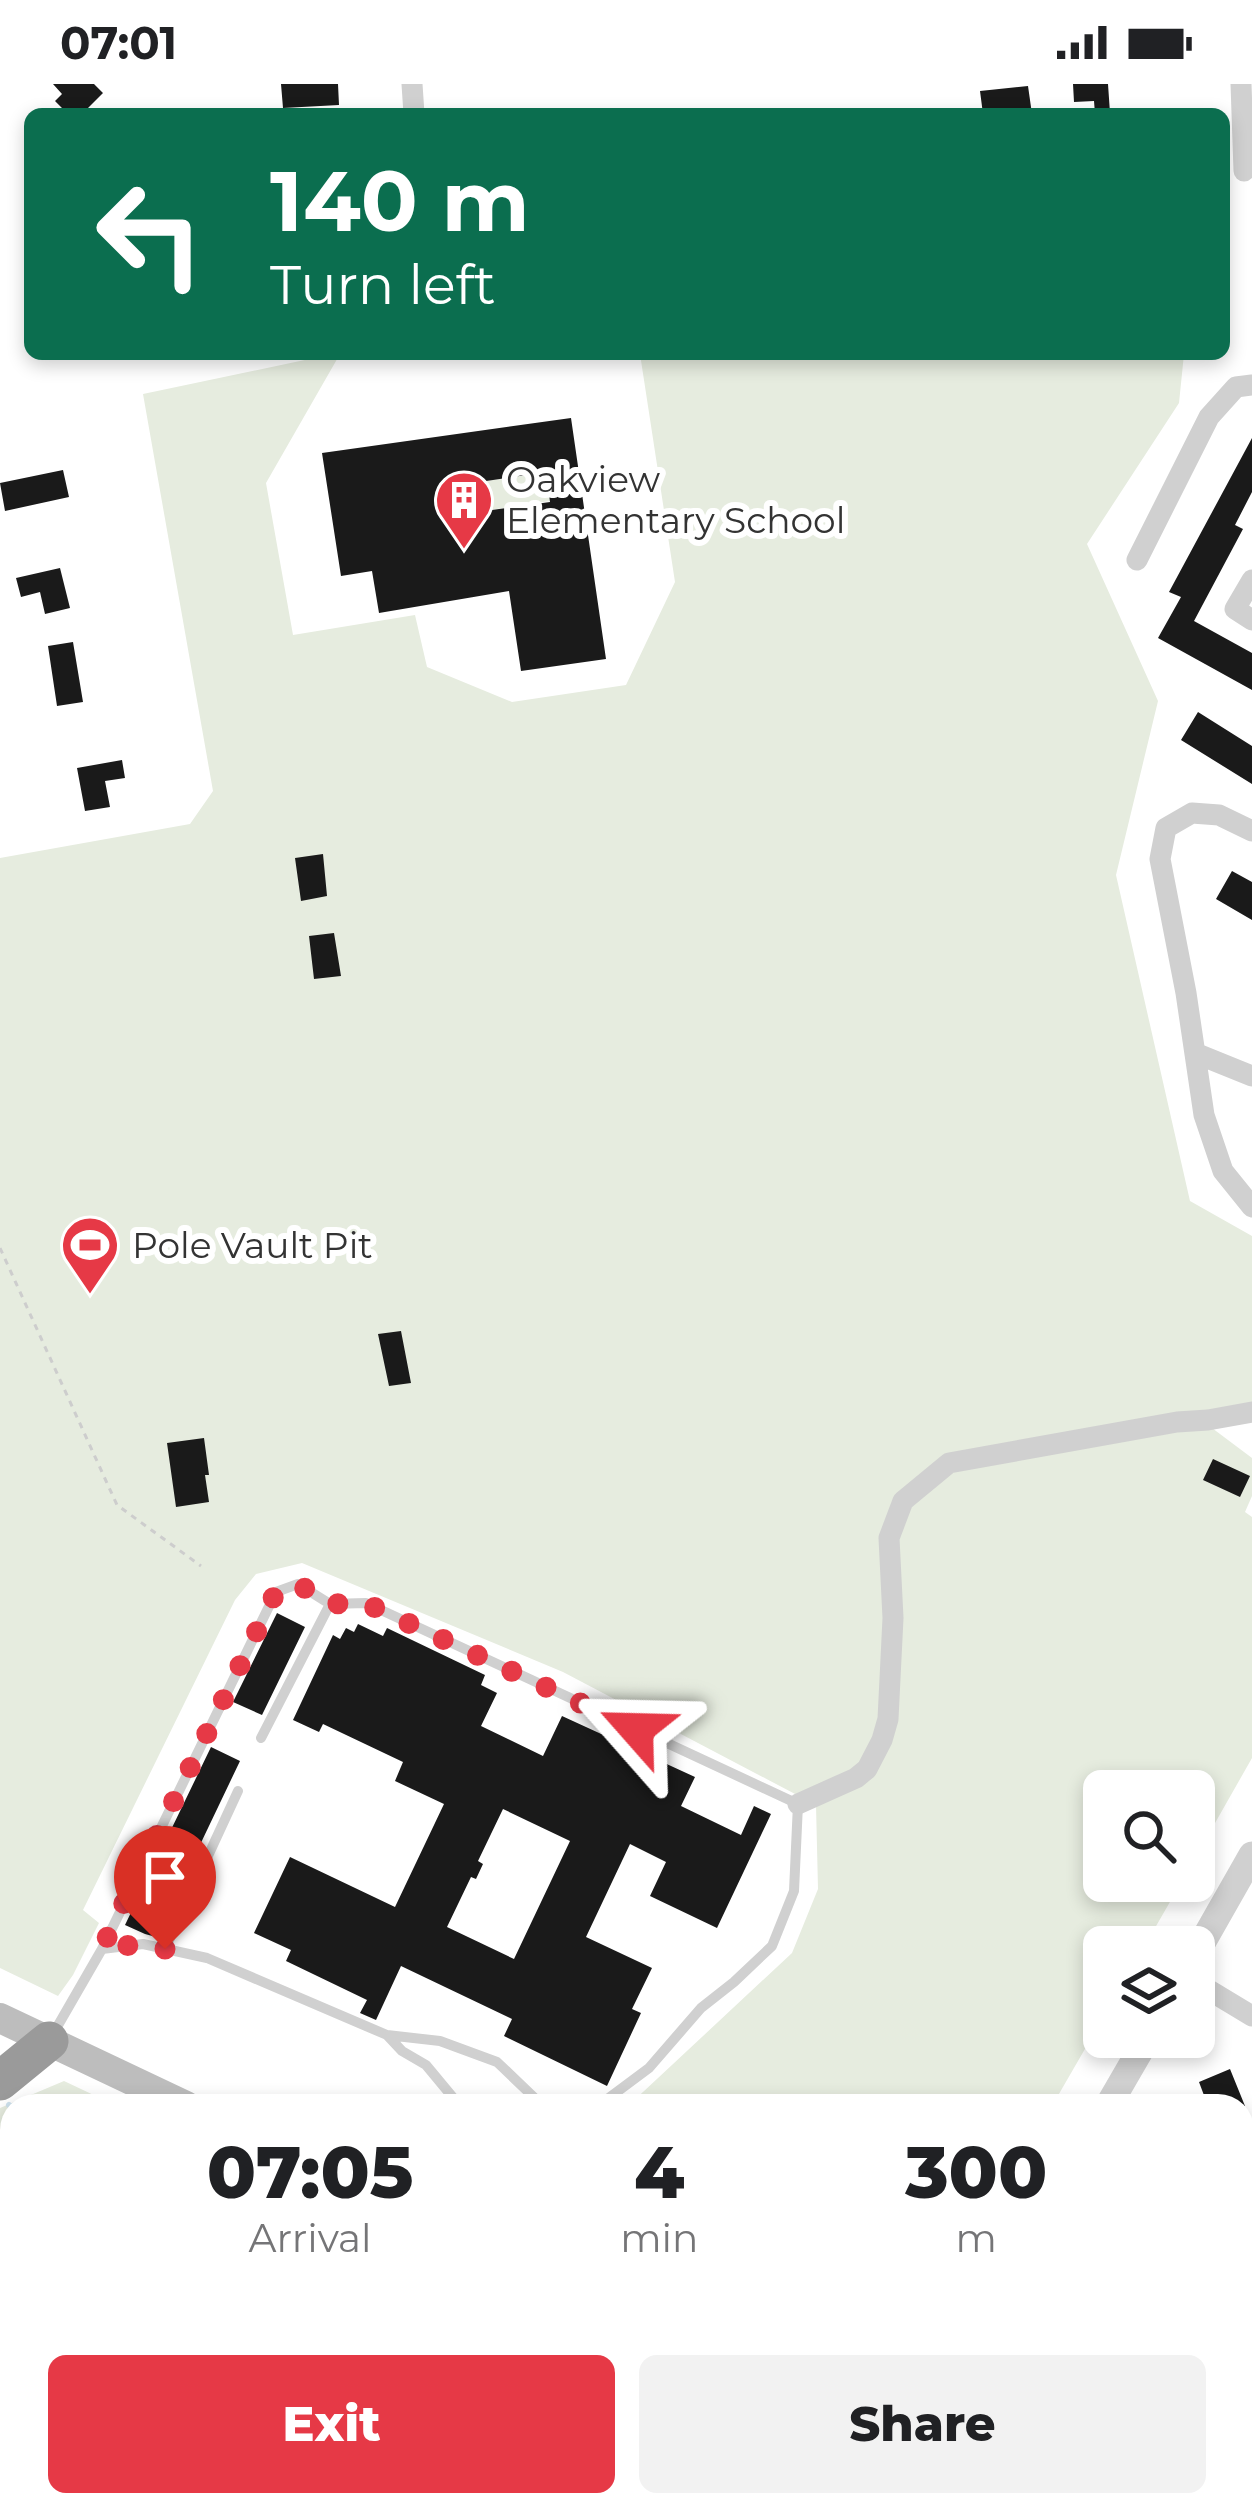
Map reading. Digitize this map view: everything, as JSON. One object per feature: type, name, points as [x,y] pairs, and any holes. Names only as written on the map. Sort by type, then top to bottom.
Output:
[{"type":"highway","points":[[0,2081],[49,2041]]},
{"type":"main road","points":[[0,2018],[162,2094]]},
{"type":"street","points":[[1240,84],[1244,171]]},
{"type":"street","points":[[1137,560],[1209,417],[1235,387],[1252,385]]},
{"type":"street","points":[[1252,580],[1235,609],[1252,620]]},
{"type":"street","points":[[1252,831],[1219,815],[1192,813],[1166,828],[1160,859],[1204,1115],[1223,1172],[1252,1207]]},
{"type":"street","points":[[1196,1053],[1252,1076]]},
{"type":"street","points":[[798,1804],[856,1778],[882,1740],[888,1719],[893,1618],[889,1538],[902,1502],[949,1463],[1252,1412]]},
{"type":"street","points":[[1212,1926],[1252,1855]]},
{"type":"street","points":[[1215,1994],[1252,2016]]},
{"type":"street","points":[[1115,2094],[1136,2058]]},
{"type":"lane","points":[[49,2041],[102,1948],[276,1592],[298,1584],[329,1604],[365,1603],[798,1804],[794,1891],[772,1946],[701,2008],[649,2068],[614,2094]]},
{"type":"lane","points":[[261,1738],[329,1604]]},
{"type":"lane","points":[[165,1949],[238,1791]]},
{"type":"lane","points":[[102,1948],[143,1944],[207,1958],[387,2035],[440,2042],[497,2062],[530,2094]]},
{"type":"lane","points":[[387,2035],[426,2065],[450,2094]]},
{"type":"path","points":[[0,1248],[117,1505],[201,1566]]},
{"type":"shaded area","points":[[304,360],[337,360],[266,483],[293,635],[415,615],[427,667],[512,702],[626,685],[675,582],[641,360],[1183,360],[1179,403],[1087,544],[1158,701],[1116,875],[1190,1201],[1252,1236],[1252,1407],[1204,1422],[1252,1458],[1252,1496],[1245,1512],[1252,1517],[1252,1758],[1215,1823],[1215,1770],[1083,1770],[1083,1902],[1170,1902],[1156,1926],[1083,1926],[1083,2052],[1059,2094],[641,2094],[792,1953],[818,1889],[816,1805],[563,1672],[302,1563],[256,1574],[235,1600],[83,1910],[99,1923],[58,1996],[0,1968],[0,858],[190,824],[213,791],[143,394]]},
{"type":"shaded area","points":[[546,472],[550,501],[470,513],[466,484]]},
{"type":"shaded area","points":[[64,2081],[92,2094],[33,2094]]},
{"type":"building","points":[[53,84],[94,84],[103,93],[88,108],[62,108],[55,101],[62,94]]},
{"type":"building","points":[[281,84],[338,84],[339,105],[283,108]]},
{"type":"building","points":[[1073,84],[1108,84],[1110,108],[1095,108],[1094,101],[1074,102]]},
{"type":"building","points":[[1028,86],[1031,108],[982,108],[980,91]]},
{"type":"building","name":"Oakview Elementary School","points":[[571,418],[606,659],[521,671],[509,591],[379,613],[372,571],[341,576],[322,453]],"holes":[[[546,472],[550,502],[470,513],[466,484]]]},
{"type":"building","points":[[1252,438],[1252,492],[1235,525],[1243,529],[1194,621],[1252,653],[1252,690],[1158,638],[1181,597],[1169,592]]},
{"type":"building","points":[[63,470],[69,497],[5,511],[0,483]]},
{"type":"building","points":[[60,568],[70,608],[45,614],[40,592],[21,597],[16,578]]},
{"type":"building","points":[[73,642],[83,702],[57,706],[48,646]]},
{"type":"building","points":[[1198,712],[1252,746],[1252,784],[1181,740]]},
{"type":"building","points":[[122,760],[125,778],[105,781],[110,807],[85,811],[77,768]]},
{"type":"building","points":[[323,854],[327,896],[301,901],[295,858]]},
{"type":"building","points":[[1232,871],[1252,882],[1252,920],[1216,899]]},
{"type":"building","points":[[334,933],[341,976],[314,979],[309,936]]},
{"type":"building","points":[[401,1331],[411,1383],[389,1386],[378,1334]]},
{"type":"building","points":[[204,1438],[209,1502],[176,1507],[167,1443]]},
{"type":"building","points":[[1213,1459],[1250,1476],[1240,1497],[1203,1480]]},
{"type":"building","points":[[277,1613],[305,1627],[262,1715],[233,1702]]},
{"type":"building","points":[[358,1624],[383,1636],[387,1628],[485,1675],[481,1685],[497,1693],[481,1726],[543,1756],[562,1716],[695,1777],[681,1806],[741,1835],[754,1806],[771,1814],[717,1928],[650,1896],[666,1862],[630,1844],[586,1937],[652,1968],[632,2009],[641,2013],[607,2086],[504,2036],[512,2019],[401,1966],[376,2020],[360,2013],[367,2000],[286,1961],[291,1950],[254,1933],[290,1857],[395,1907],[444,1804],[395,1781],[403,1762],[323,1724],[319,1732],[293,1720],[333,1635],[340,1639],[346,1628],[354,1632]],"holes":[[[503,1809],[570,1841],[514,1959],[447,1927],[471,1877],[476,1879],[483,1864],[478,1861]]]},
{"type":"building","points":[[211,1747],[240,1761],[156,1937],[145,1934],[125,1925]]},
{"type":"building","points":[[1230,2069],[1240,2094],[1204,2094],[1199,2082]]},
{"type":"place","name":"Oakview Elementary School","points":[[464,551]]},
{"type":"place","name":"Pole Vault Pit","points":[[90,1296]]},
{"type":"route","points":[[165,1949],[143,1944],[102,1948],[276,1592],[298,1584],[329,1604],[365,1603],[636,1729]]}]
